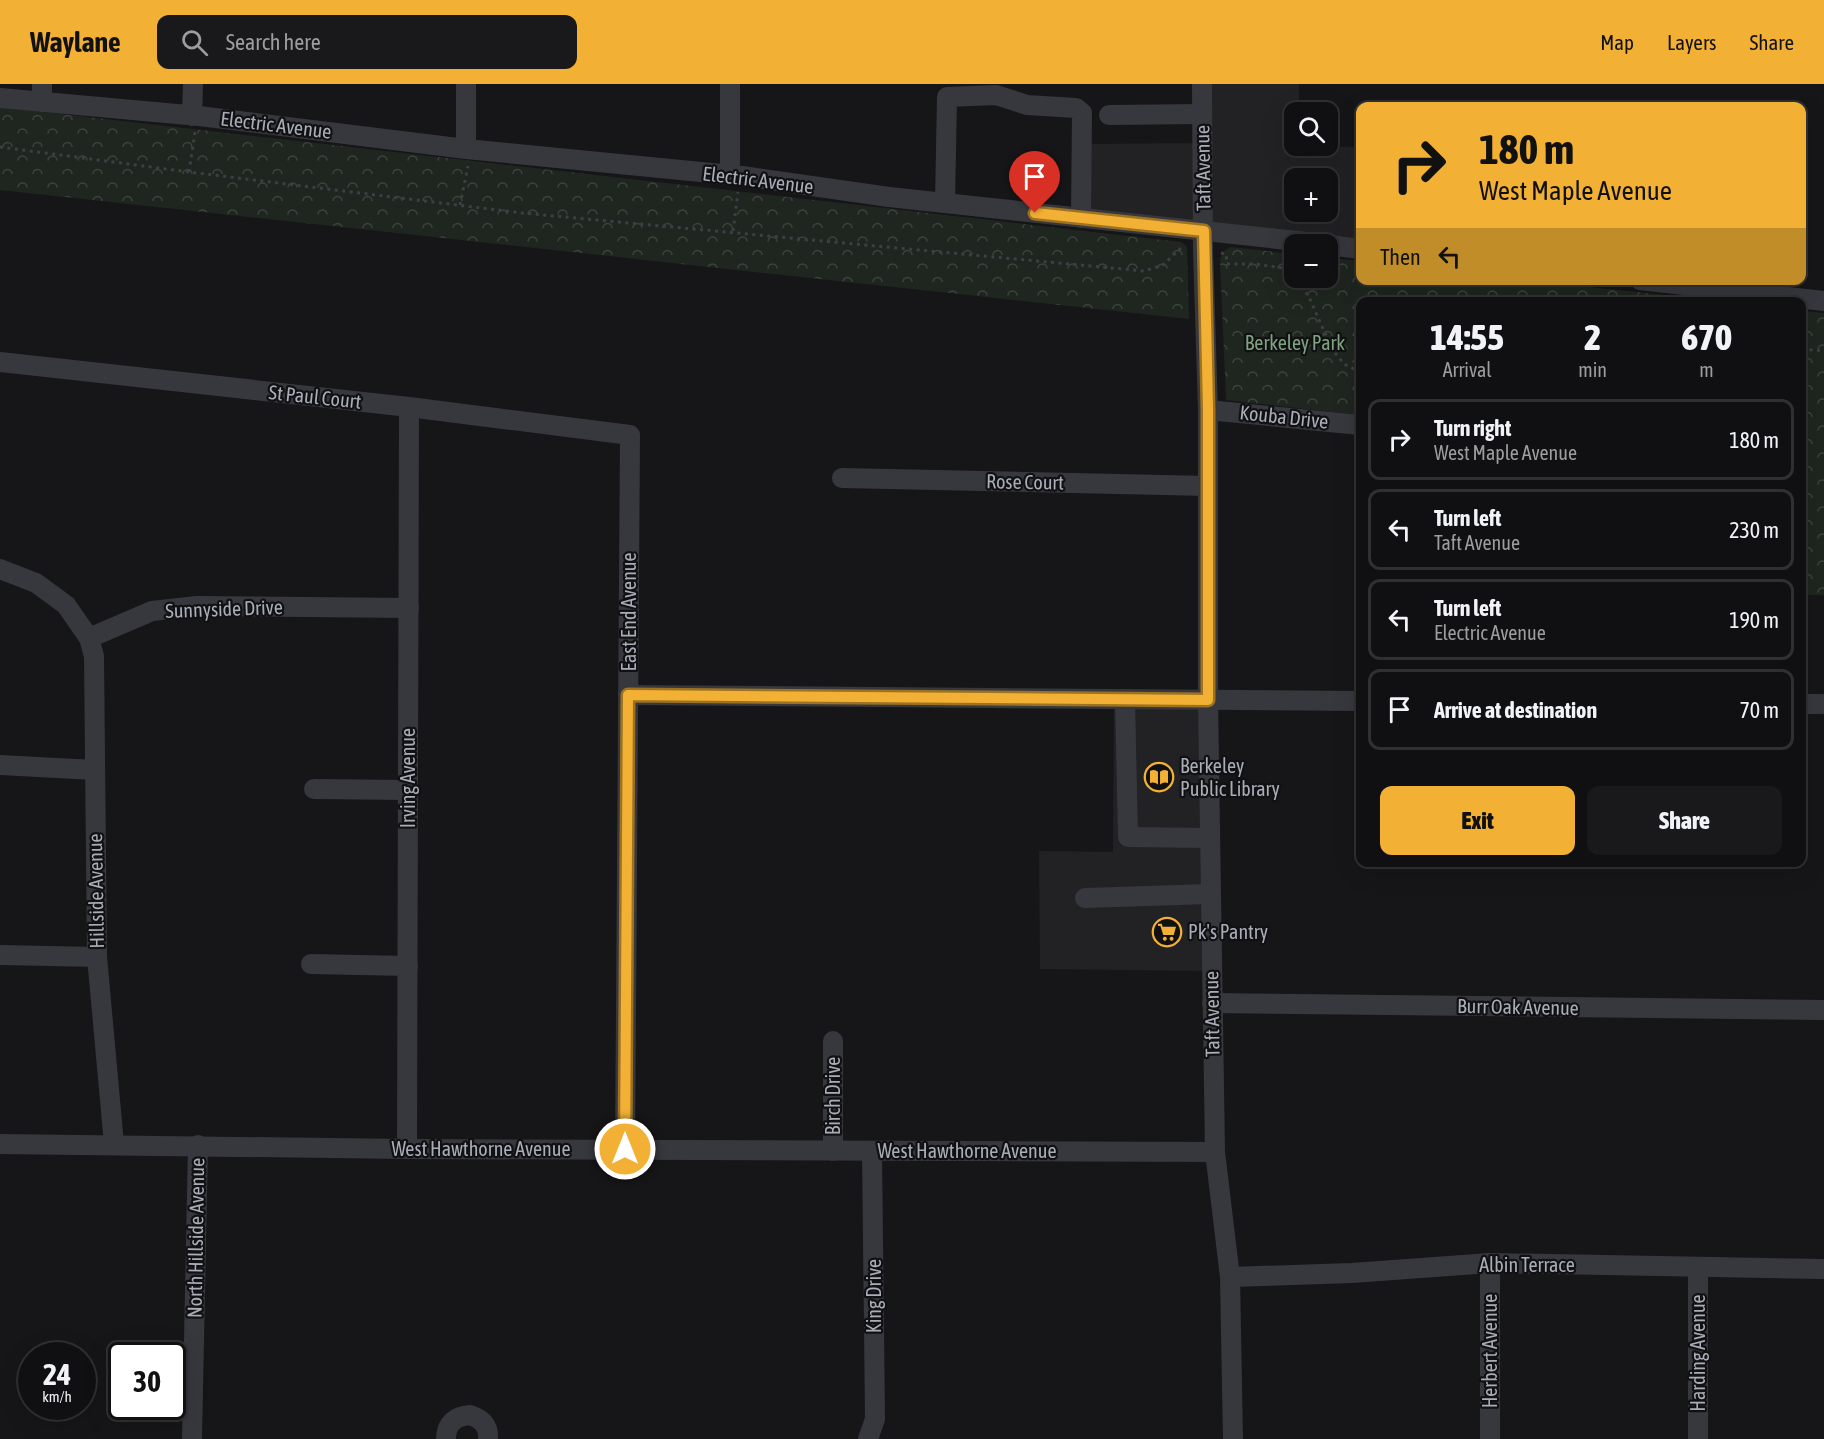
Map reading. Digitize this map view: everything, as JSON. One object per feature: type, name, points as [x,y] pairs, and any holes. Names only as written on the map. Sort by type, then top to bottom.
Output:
[{"type":"street","points":[[193,84],[195,116]]},
{"type":"street","points":[[466,84],[468,149]]},
{"type":"street","points":[[730,84],[736,176]]},
{"type":"street","name":"Taft Avenue","points":[[1202,84],[1208,410],[1208,700],[1215,1152],[1230,1277],[1233,1439]]},
{"type":"street","name":"Electric Avenue","points":[[0,98],[42,93],[195,116],[468,149],[736,176],[889,197],[1284,240]]},
{"type":"street","points":[[945,203],[947,97],[996,95],[1027,105],[1076,108],[1082,113],[1081,218]]},
{"type":"street","points":[[1109,115],[1202,114]]},
{"type":"street","name":"Electric Avenue","points":[[1338,246],[1356,249]]},
{"type":"street","points":[[1684,285],[1789,297]]},
{"type":"street","points":[[1806,299],[1824,301]]},
{"type":"street","name":"St Paul Court","points":[[0,362],[409,407],[630,435]]},
{"type":"street","name":"Irving Avenue","points":[[407,1149],[409,407]]},
{"type":"street","name":"Kouba Drive","points":[[1208,410],[1356,425]]},
{"type":"street","name":"East End Avenue","points":[[625,1149],[630,435]]},
{"type":"street","name":"Rose Court","points":[[842,478],[1208,486]]},
{"type":"street","points":[[0,569],[36,583],[66,605],[89,638]]},
{"type":"street","name":"Sunnyside Drive","points":[[89,638],[152,611],[197,606],[409,608]]},
{"type":"street","name":"Hillside Avenue","points":[[89,638],[94,656],[97,957],[114,1144]]},
{"type":"street","points":[[628,695],[1356,701]]},
{"type":"street","points":[[1125,699],[1128,837],[1210,838]]},
{"type":"street","points":[[1806,704],[1824,704]]},
{"type":"street","points":[[0,765],[94,770]]},
{"type":"street","points":[[314,789],[408,790]]},
{"type":"street","points":[[1085,898],[1210,894]]},
{"type":"street","points":[[0,955],[97,957]]},
{"type":"street","points":[[311,964],[408,966]]},
{"type":"street","name":"Burr Oak Avenue","points":[[1212,1003],[1824,1010]]},
{"type":"street","name":"Birch Drive","points":[[832,1041],[832,1151]]},
{"type":"street","name":"West Hawthorne Avenue","points":[[0,1144],[407,1149],[1215,1152]]},
{"type":"street","name":"North Hillside Avenue","points":[[192,1439],[198,1145]]},
{"type":"street","name":"King Drive","points":[[868,1439],[875,1419],[872,1151]]},
{"type":"street","name":"Albin Terrace","points":[[1230,1277],[1352,1273],[1490,1263],[1824,1269]]},
{"type":"street","name":"Herbert Avenue","points":[[1490,1263],[1490,1439]]},
{"type":"street","name":"Harding Avenue","points":[[1698,1268],[1698,1439]]},
{"type":"street","points":[[446,1439],[448,1426],[455,1418],[470,1415],[483,1421],[487,1428],[488,1439]]},
{"type":"path","points":[[189,172],[195,116]]},
{"type":"path","points":[[0,147],[614,223],[733,231],[1144,271],[1163,265],[1182,247]]},
{"type":"path","points":[[460,205],[468,149]]},
{"type":"path","points":[[733,231],[736,176]]},
{"type":"path","points":[[1226,254],[1227,264],[1255,264],[1283,268],[1309,297],[1332,348],[1344,364],[1356,370]]},
{"type":"path","points":[[1806,349],[1824,351]]},
{"type":"shaded area","points":[[1205,84],[1299,84],[1299,102],[1284,102],[1284,156],[1338,156],[1338,147],[1356,147],[1356,245],[1338,243],[1338,234],[1284,234],[1284,237],[1088,215],[1088,144],[1206,143]]},
{"type":"shaded area","points":[[1114,695],[1204,696],[1207,971],[1040,969],[1039,851],[1113,852]]},
{"type":"green space","points":[[0,107],[1181,242],[1187,247],[1189,319],[0,190]]},
{"type":"green space","name":"Berkeley Park","points":[[1230,247],[1284,253],[1284,288],[1338,288],[1338,259],[1356,261],[1356,285],[1571,285],[1683,297],[1356,297],[1356,415],[1226,400],[1220,260],[1222,253]]},
{"type":"green space","points":[[1806,311],[1824,313],[1824,595],[1806,595]]},
{"type":"place","name":"Berkeley Public Library","points":[[1159,777]]},
{"type":"place","name":"Pk's Pantry","points":[[1167,932]]},
{"type":"route","points":[[625,1149],[628,695],[1208,700],[1208,410],[1204,231],[1035,213]]}]
